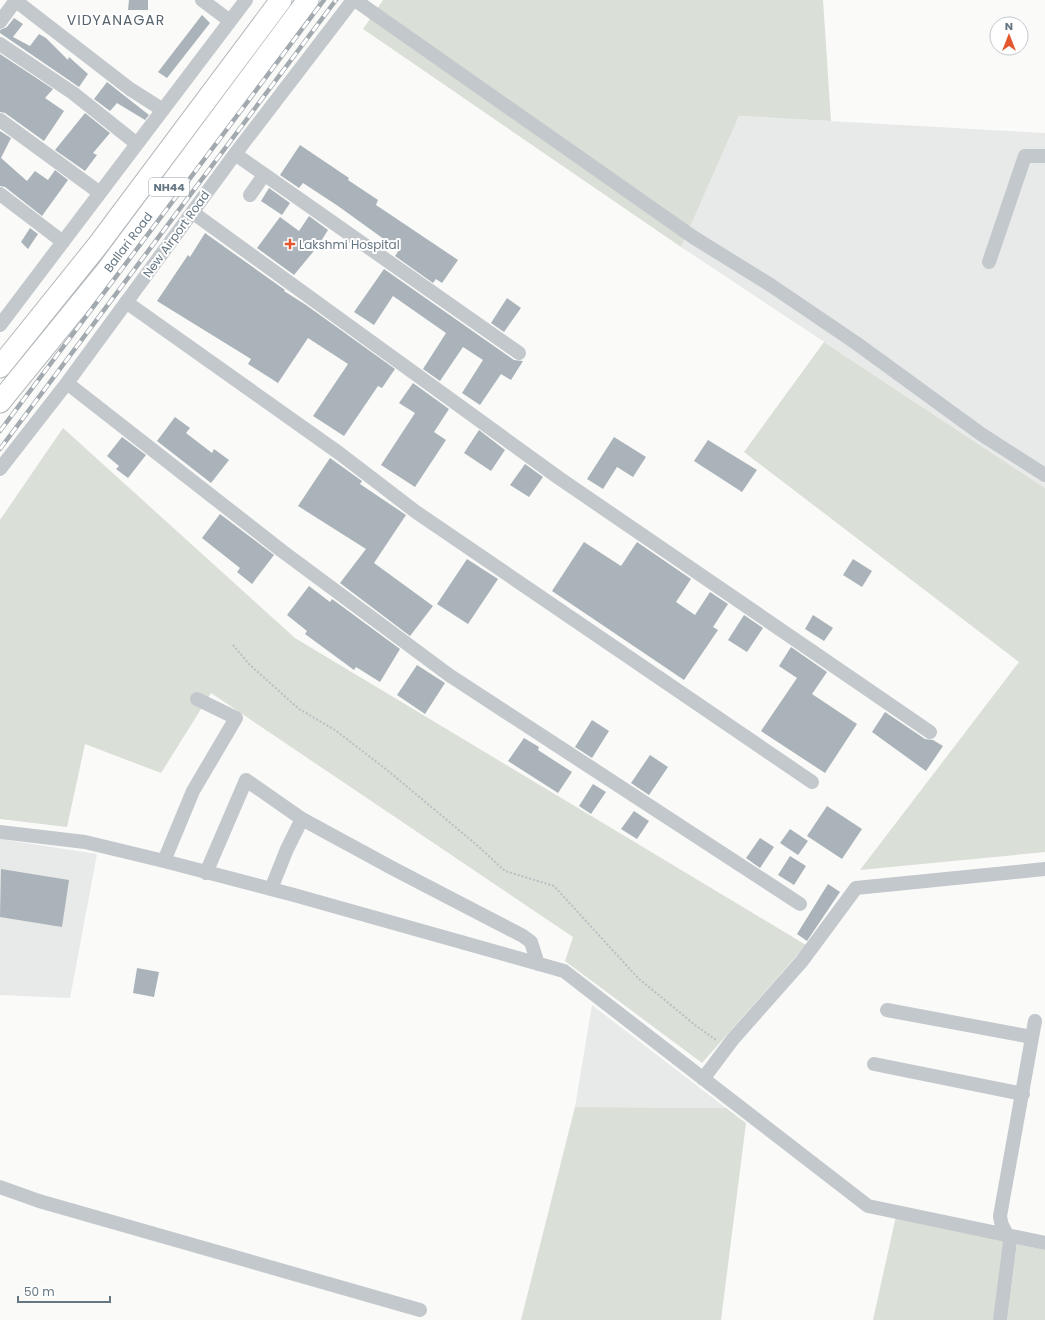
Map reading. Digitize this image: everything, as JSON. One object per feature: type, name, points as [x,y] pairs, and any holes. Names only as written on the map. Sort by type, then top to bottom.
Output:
[{"type":"highway","name":"Ballari Road","points":[[5,361],[98,245],[281,0]]},
{"type":"highway","name":"Ballari Road","points":[[0,402],[25,369],[108,269],[308,0]]},
{"type":"street","points":[[202,0],[230,21]]},
{"type":"street","points":[[0,325],[246,0]]},
{"type":"street","points":[[354,0],[693,237],[772,286],[856,343],[981,434],[1045,475]]},
{"type":"street","name":"New Airport Road","points":[[0,469],[67,382],[234,154],[354,0]]},
{"type":"street","points":[[0,22],[16,1],[130,89],[163,110]]},
{"type":"street","points":[[0,44],[73,93],[137,144]]},
{"type":"street","points":[[0,120],[100,192]]},
{"type":"street","points":[[234,154],[519,353]]},
{"type":"street","points":[[989,262],[1025,156],[1045,156]]},
{"type":"street","points":[[250,195],[264,175]]},
{"type":"street","points":[[0,194],[63,242]]},
{"type":"street","points":[[192,212],[559,478],[930,732]]},
{"type":"street","points":[[126,302],[339,453],[416,512],[812,782]]},
{"type":"street","points":[[67,382],[282,551],[449,675],[800,904]]},
{"type":"street","points":[[164,861],[193,791],[236,718],[197,699]]},
{"type":"street","points":[[206,873],[246,780],[302,819],[394,869],[524,936],[531,942],[538,964]]},
{"type":"street","points":[[271,889],[287,849],[302,819]]},
{"type":"street","points":[[0,832],[85,842],[164,861],[271,889],[564,971],[868,1206],[1045,1243]]},
{"type":"street","points":[[703,1078],[726,1047],[802,961],[856,888],[1045,869]]},
{"type":"street","points":[[887,1010],[1032,1037]]},
{"type":"street","points":[[1000,1320],[1010,1242],[1008,1235],[1001,1227],[1000,1216],[1035,1021]]},
{"type":"street","points":[[874,1064],[1023,1094]]},
{"type":"street","points":[[0,1187],[39,1201],[420,1310]]},
{"type":"path","points":[[233,645],[249,664],[299,709],[336,730],[387,770],[478,846],[505,871],[554,886],[638,978],[695,1026],[726,1047]]},
{"type":"shaded area","points":[[383,0],[823,0],[831,121],[739,116],[681,247],[363,29]]},
{"type":"shaded area","points":[[739,116],[1045,133],[1045,488],[681,247]]},
{"type":"shaded area","points":[[824,342],[1045,488],[1045,852],[860,870],[1019,662],[744,452]]},
{"type":"shaded area","points":[[63,428],[295,638],[806,945],[702,1063],[565,961],[573,937],[211,693],[161,773],[85,744],[67,827],[0,819],[0,520]]},
{"type":"shaded area","points":[[0,839],[97,854],[70,998],[0,995]]},
{"type":"shaded area","points":[[592,1005],[726,1108],[575,1107]]},
{"type":"shaded area","points":[[575,1107],[726,1108],[746,1123],[721,1320],[521,1320]]},
{"type":"shaded area","points":[[896,1216],[1004,1241],[994,1320],[873,1320]]},
{"type":"shaded area","points":[[1017,1244],[1045,1250],[1045,1320],[1007,1320]]},
{"type":"building","points":[[129,0],[148,0],[148,10],[128,10]]},
{"type":"building","points":[[202,15],[210,23],[167,78],[158,72]]},
{"type":"building","points":[[14,18],[23,24],[13,37],[30,46],[39,34],[46,38],[68,60],[69,57],[88,74],[79,87],[0,33],[0,30],[7,27]]},
{"type":"building","points":[[0,54],[53,89],[45,98],[64,111],[44,141],[5,113],[0,112]]},
{"type":"building","points":[[107,82],[149,115],[145,120],[117,103],[110,111],[94,99]]},
{"type":"building","points":[[85,113],[110,133],[93,153],[97,155],[85,171],[55,150]]},
{"type":"building","points":[[0,131],[11,138],[1,158],[27,181],[35,171],[48,180],[55,170],[68,180],[42,216],[5,187],[0,186]]},
{"type":"building","points":[[300,145],[349,178],[348,180],[378,200],[376,205],[458,260],[442,283],[436,279],[433,283],[395,256],[399,250],[338,206],[303,183],[299,188],[280,175]]},
{"type":"building","points":[[269,188],[290,203],[282,215],[261,201]]},
{"type":"building","points":[[309,216],[328,230],[318,246],[294,275],[257,248],[280,217],[299,231]]},
{"type":"building","points":[[30,228],[38,234],[28,249],[21,242]]},
{"type":"building","points":[[205,233],[395,369],[382,388],[378,386],[344,436],[313,416],[348,364],[308,338],[278,383],[248,364],[251,359],[157,301],[188,255],[190,257]]},
{"type":"building","points":[[384,269],[514,360],[523,361],[511,380],[501,374],[480,405],[462,393],[483,360],[463,347],[440,381],[423,369],[446,333],[393,296],[374,325],[354,312]]},
{"type":"building","points":[[507,298],[521,308],[504,332],[491,323]]},
{"type":"building","points":[[413,383],[449,409],[434,432],[446,440],[415,487],[381,465],[415,413],[399,403]]},
{"type":"building","points":[[175,417],[190,428],[186,433],[212,453],[214,449],[229,460],[211,483],[157,441]]},
{"type":"building","points":[[479,430],[505,450],[491,471],[464,453]]},
{"type":"building","points":[[122,437],[146,455],[128,478],[116,469],[119,466],[107,456]]},
{"type":"building","points":[[614,437],[646,457],[633,477],[617,467],[603,489],[587,479]]},
{"type":"building","points":[[708,440],[757,470],[742,492],[694,461]]},
{"type":"building","points":[[330,458],[362,481],[360,484],[406,515],[374,563],[433,606],[410,636],[340,583],[366,549],[298,506]]},
{"type":"building","points":[[525,464],[543,477],[529,497],[510,485]]},
{"type":"building","points":[[220,514],[274,555],[252,584],[237,572],[240,568],[202,538]]},
{"type":"building","points":[[584,542],[621,566],[637,542],[691,579],[676,602],[695,615],[710,592],[728,604],[713,627],[718,630],[684,680],[552,591]]},
{"type":"building","points":[[467,559],[498,579],[468,624],[437,604]]},
{"type":"building","points":[[853,559],[872,571],[862,587],[843,575]]},
{"type":"building","points":[[309,586],[330,602],[332,599],[400,649],[380,682],[356,667],[354,670],[305,634],[307,631],[287,615]]},
{"type":"building","points":[[744,615],[763,628],[747,652],[728,640]]},
{"type":"building","points":[[813,615],[833,628],[824,641],[805,629]]},
{"type":"building","points":[[791,647],[827,672],[812,694],[857,724],[825,773],[761,731],[797,678],[779,666]]},
{"type":"building","points":[[417,665],[445,683],[425,714],[397,695]]},
{"type":"building","points":[[885,712],[925,739],[933,740],[943,746],[926,771],[872,732]]},
{"type":"building","points":[[592,720],[609,731],[592,758],[575,747]]},
{"type":"building","points":[[524,738],[539,747],[538,750],[572,772],[558,793],[508,761]]},
{"type":"building","points":[[650,755],[668,767],[649,795],[631,783]]},
{"type":"building","points":[[593,784],[606,792],[591,814],[579,806]]},
{"type":"building","points":[[827,806],[862,829],[842,859],[807,836]]},
{"type":"building","points":[[634,811],[649,821],[637,839],[621,829]]},
{"type":"building","points":[[790,829],[808,841],[798,855],[780,843]]},
{"type":"building","points":[[760,838],[774,847],[760,868],[746,858]]},
{"type":"building","points":[[790,856],[806,866],[794,885],[778,875]]},
{"type":"building","points":[[1,869],[69,880],[62,927],[0,917]]},
{"type":"building","points":[[828,884],[840,892],[807,941],[797,934]]},
{"type":"building","points":[[137,968],[159,972],[154,997],[133,993]]},
{"type":"railway","points":[[0,431],[324,0]]},
{"type":"railway","points":[[0,449],[336,0]]},
{"type":"place","name":"Lakshmi Hospital","points":[[290,244]]},
{"type":"district","name":"VIDYANAGAR","points":[[116,20]]}]
